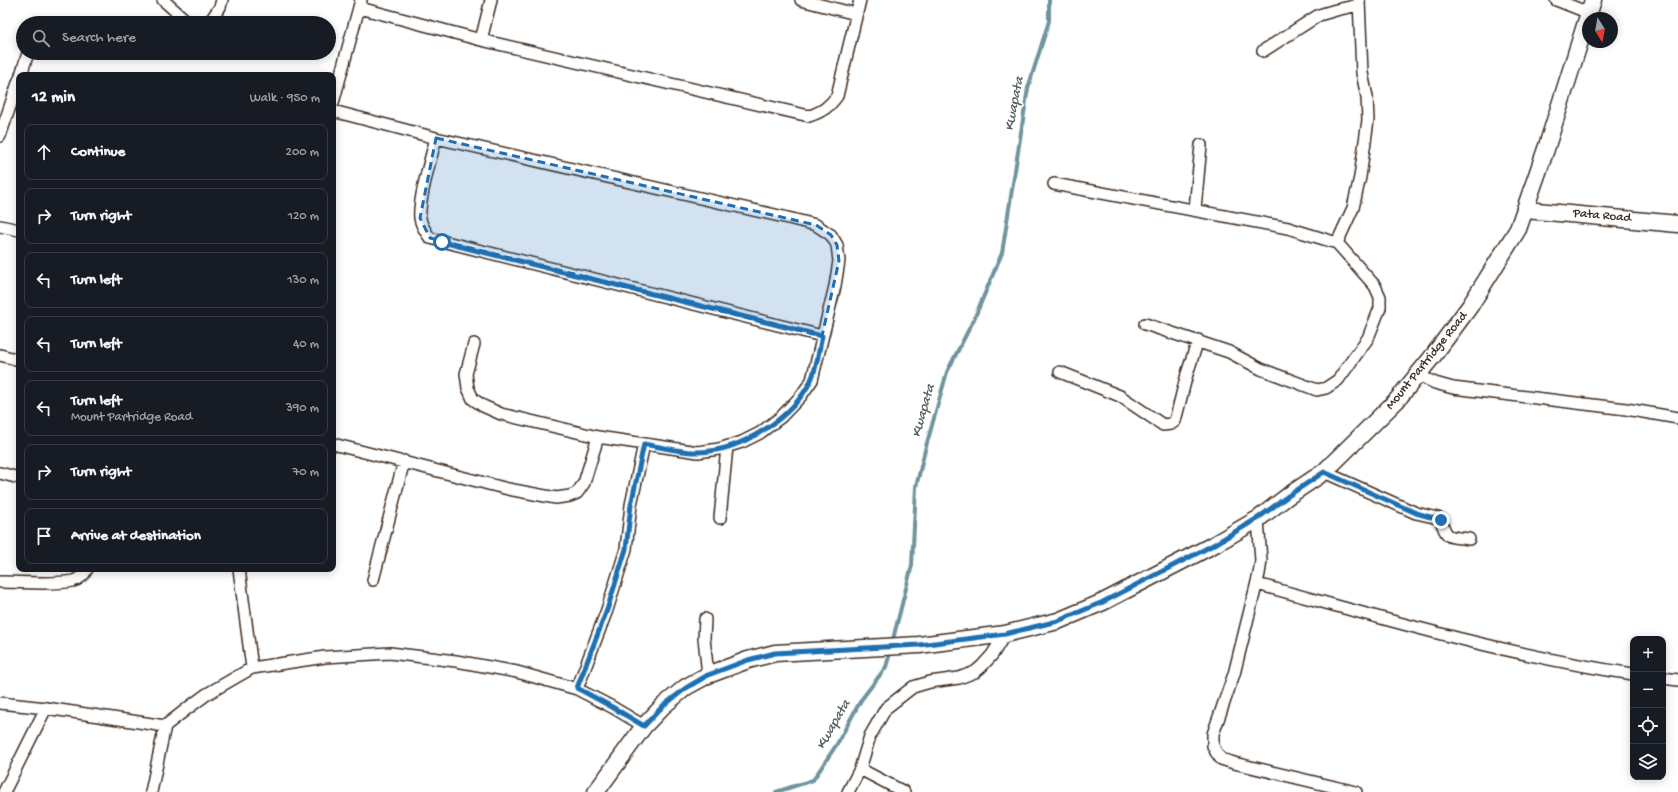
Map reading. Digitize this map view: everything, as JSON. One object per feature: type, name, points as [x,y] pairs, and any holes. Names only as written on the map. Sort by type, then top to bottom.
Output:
[{"type":"street","points":[[163,0],[180,16]]},
{"type":"street","points":[[214,16],[220,7],[222,0]]},
{"type":"street","points":[[481,40],[491,0]]},
{"type":"street","points":[[801,0],[856,14]]},
{"type":"street","points":[[336,92],[361,4],[481,40],[809,116],[822,112],[830,106],[837,96],[860,0]]},
{"type":"street","points":[[1556,0],[1591,6]]},
{"type":"street","points":[[1263,51],[1319,15],[1359,3],[1362,73],[1367,97],[1368,120],[1361,170],[1353,208],[1337,243]]},
{"type":"street","name":"Mount Partridge Road","points":[[596,792],[644,726],[663,706],[686,688],[708,675],[748,660],[775,653],[919,645],[1005,634],[1058,621],[1103,602],[1215,544],[1258,518],[1324,472],[1397,400],[1418,375],[1470,306],[1518,229],[1526,210],[1591,6]]},
{"type":"street","points":[[21,72],[25,60]]},
{"type":"street","points":[[0,136],[16,89]]},
{"type":"street","points":[[336,112],[436,138],[816,225],[831,235],[836,244],[839,261],[836,286],[812,380],[801,396],[781,417],[760,433],[742,442],[727,447],[698,452],[598,437],[501,414],[483,406],[473,399],[468,388],[466,374],[474,344]]},
{"type":"street","points":[[436,138],[422,196],[420,218],[424,230],[430,238],[822,336]]},
{"type":"street","points":[[1195,209],[1201,144]]},
{"type":"street","points":[[1054,184],[1195,209],[1288,228],[1337,243],[1375,286],[1380,297],[1380,308],[1368,338],[1333,384],[1326,388],[1317,390],[1261,369],[1229,352],[1198,340],[1145,324]]},
{"type":"street","name":"Pata Road","points":[[1526,210],[1678,224]]},
{"type":"street","points":[[0,226],[16,229]]},
{"type":"street","points":[[1060,372],[1120,396],[1164,425],[1171,424],[1175,421],[1187,374],[1198,340]]},
{"type":"street","points":[[0,355],[16,359]]},
{"type":"street","points":[[1418,375],[1435,383],[1453,388],[1626,409],[1678,418]]},
{"type":"street","points":[[336,445],[508,489],[556,498],[570,496],[577,493],[584,483],[598,437]]},
{"type":"street","points":[[577,688],[607,610],[626,549],[631,505],[644,444]]},
{"type":"street","points":[[720,518],[727,447]]},
{"type":"street","points":[[373,580],[404,461]]},
{"type":"street","points":[[1324,472],[1416,513],[1438,518],[1441,520],[1448,536],[1470,539]]},
{"type":"street","points":[[0,473],[16,477]]},
{"type":"street","points":[[1258,518],[1261,561],[1257,584],[1250,606],[1234,674],[1213,734],[1213,746],[1221,759],[1356,792]]},
{"type":"street","points":[[0,582],[73,581],[80,578],[86,572]]},
{"type":"street","points":[[239,572],[252,668]]},
{"type":"street","points":[[1257,584],[1488,646],[1576,665],[1630,674]]},
{"type":"street","points":[[705,619],[704,638],[708,675]]},
{"type":"street","points":[[848,792],[860,769],[870,736],[886,708],[913,687],[930,682],[959,678],[975,672],[982,667],[992,655],[1005,634]]},
{"type":"street","points":[[151,792],[165,726],[188,708],[207,694],[252,668],[325,657],[390,653],[456,661],[517,672],[577,688],[644,726]]},
{"type":"street","points":[[1666,678],[1678,680]]},
{"type":"street","points":[[0,703],[46,708],[165,726]]},
{"type":"street","points":[[4,792],[46,708]]},
{"type":"street","points":[[860,769],[904,792]]},
{"type":"highlighted area","points":[[436,138],[816,225],[831,235],[837,245],[839,261],[822,336],[430,238],[420,218]]},
{"type":"waterway","name":"Kwapata","points":[[892,643],[912,565],[916,487],[925,450],[947,372],[974,319],[1002,253],[1028,88],[1049,21],[1049,0]]},
{"type":"waterway","name":"Kwapata","points":[[776,792],[813,780],[837,744],[861,700],[886,667],[891,650]]},
{"type":"route","points":[[442,242],[822,336],[812,380],[801,396],[781,417],[760,433],[742,442],[727,447],[698,452],[644,444],[631,505],[626,549],[607,610],[577,688],[644,726],[663,706],[686,688],[708,675],[748,660],[775,653],[919,645],[1005,634],[1058,621],[1103,602],[1215,544],[1258,518],[1324,472],[1416,513],[1441,520]]}]
